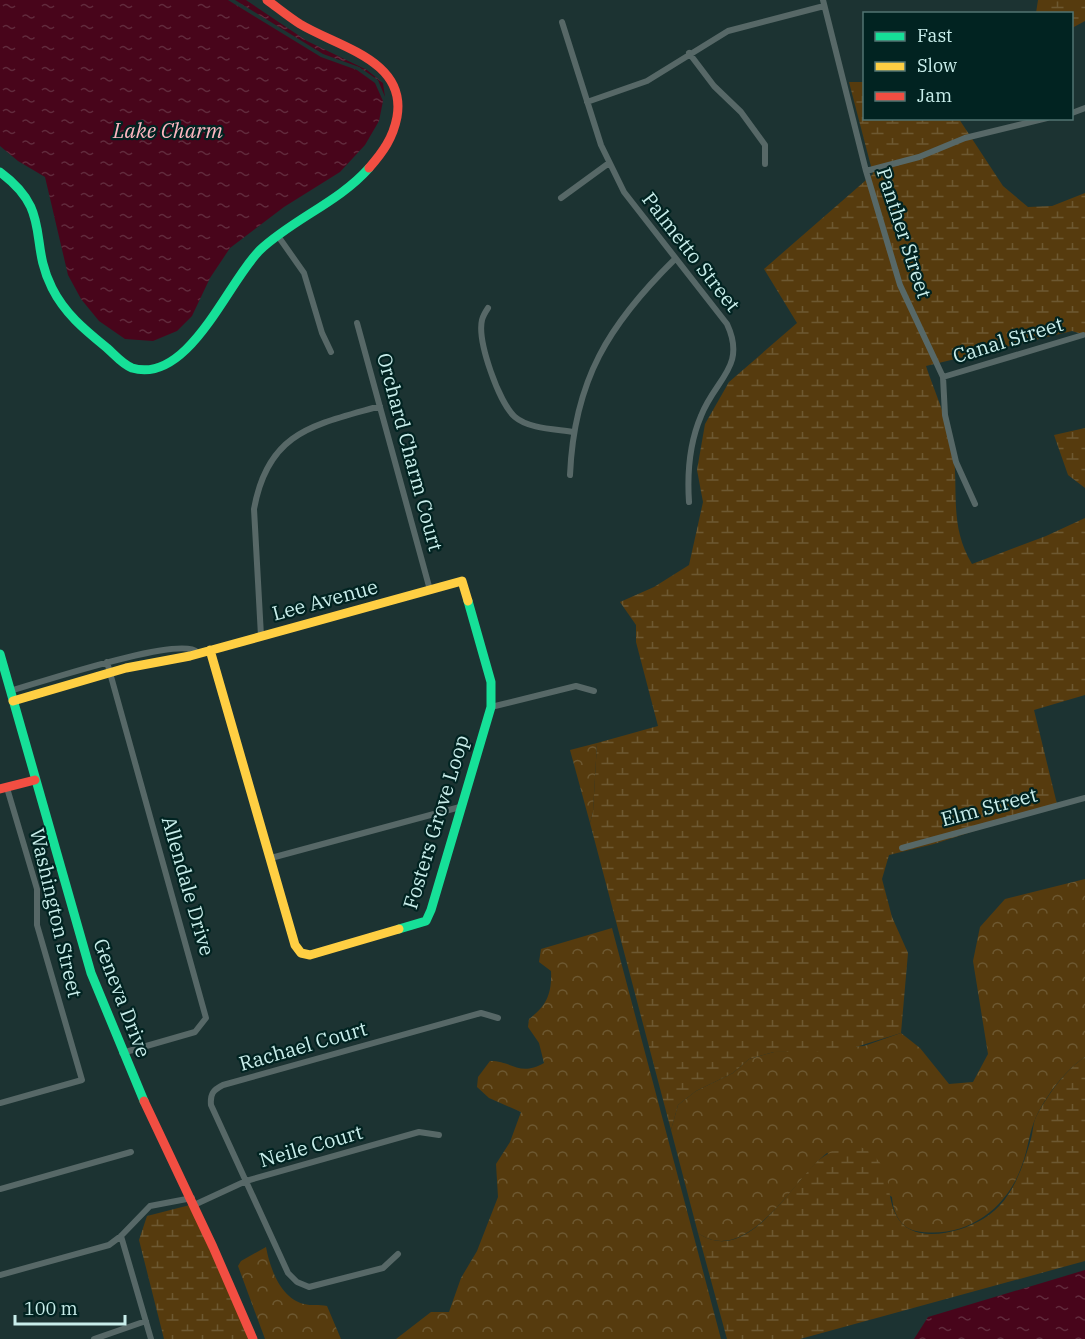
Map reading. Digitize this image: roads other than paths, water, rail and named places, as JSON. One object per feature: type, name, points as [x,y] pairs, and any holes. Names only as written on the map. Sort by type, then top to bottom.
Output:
[{"type":"street","points":[[2,175],[23,189],[32,202],[39,228],[45,272],[54,294],[79,327],[117,358],[134,368],[163,365],[178,357],[196,342],[237,277],[260,251],[361,177],[380,154],[394,131],[399,106],[394,81],[377,65],[297,22],[267,0]]},
{"type":"street","points":[[587,102],[647,81],[728,31],[824,3]]},
{"type":"street","name":"Panther Street","points":[[824,3],[866,171],[900,285],[943,377],[945,415],[956,462],[975,504]]},
{"type":"street","name":"Palmetto Street","points":[[562,22],[609,163],[624,192],[727,324],[735,344],[735,357],[711,395],[693,438],[688,462],[689,502]]},
{"type":"street","points":[[689,53],[714,86],[741,112],[765,145],[765,164]]},
{"type":"street","points":[[866,171],[919,157],[965,138],[1039,120]]},
{"type":"street","points":[[561,198],[609,163]]},
{"type":"street","points":[[278,236],[304,273],[322,333],[331,352]]},
{"type":"street","points":[[570,475],[574,432],[590,375],[622,316],[640,294],[675,260]]},
{"type":"street","points":[[488,308],[481,321],[483,341],[490,368],[509,411],[522,421],[574,432]]},
{"type":"street","name":"Orchard Charm Court","points":[[357,323],[430,590]]},
{"type":"street","name":"Canal Street","points":[[943,377],[1083,335]]},
{"type":"street","points":[[261,636],[254,509],[258,491],[269,464],[291,438],[311,426],[380,406]]},
{"type":"street","name":"Lee Avenue","points":[[13,701],[110,672],[190,656],[197,652],[462,581]]},
{"type":"street","name":"Fosters Grove Loop","points":[[210,650],[272,858],[294,945],[301,953],[310,955],[426,921],[431,910],[491,707],[491,682],[462,581]]},
{"type":"street","name":"Lee Avenue","points":[[10,691],[107,662],[188,646],[197,652]]},
{"type":"street","name":"Geneva Drive","points":[[0,654],[91,973],[122,1053],[193,1201],[253,1339]]},
{"type":"street","points":[[107,662],[110,672]]},
{"type":"street","name":"Allendale Drive","points":[[110,672],[206,1018],[195,1032],[122,1053]]},
{"type":"street","points":[[491,707],[576,686],[594,691]]},
{"type":"street","points":[[3,788],[35,780]]},
{"type":"street","name":"Washington Street","points":[[0,1103],[82,1080],[37,925],[37,889],[3,788]]},
{"type":"street","name":"Elm Street","points":[[902,848],[1085,798]]},
{"type":"street","points":[[272,858],[460,807]]},
{"type":"street","name":"Rachael Court","points":[[246,1181],[211,1106],[210,1098],[214,1090],[481,1013],[498,1018]]},
{"type":"street","name":"Neile Court","points":[[0,1275],[109,1245],[150,1206],[193,1201],[246,1181],[419,1132],[439,1135]]},
{"type":"street","points":[[0,1189],[130,1152]]},
{"type":"street","points":[[246,1181],[288,1273],[297,1282],[309,1287],[383,1268],[398,1254]]},
{"type":"street","points":[[121,1236],[151,1339]]},
{"type":"street","points":[[94,1339],[146,1320]]},
{"type":"water","name":"Lake Charm","points":[[0,0],[228,0],[321,57],[357,70],[375,83],[383,101],[379,121],[365,145],[340,172],[284,207],[230,248],[210,278],[192,316],[177,331],[153,341],[125,339],[99,321],[81,299],[68,275],[45,177],[18,161],[0,146]]},
{"type":"water","points":[[235,0],[246,0],[307,41],[367,70],[383,83],[385,97],[378,80],[359,67],[323,54]]},
{"type":"water","points":[[1085,1270],[1085,1339],[914,1339],[928,1317]]}]
